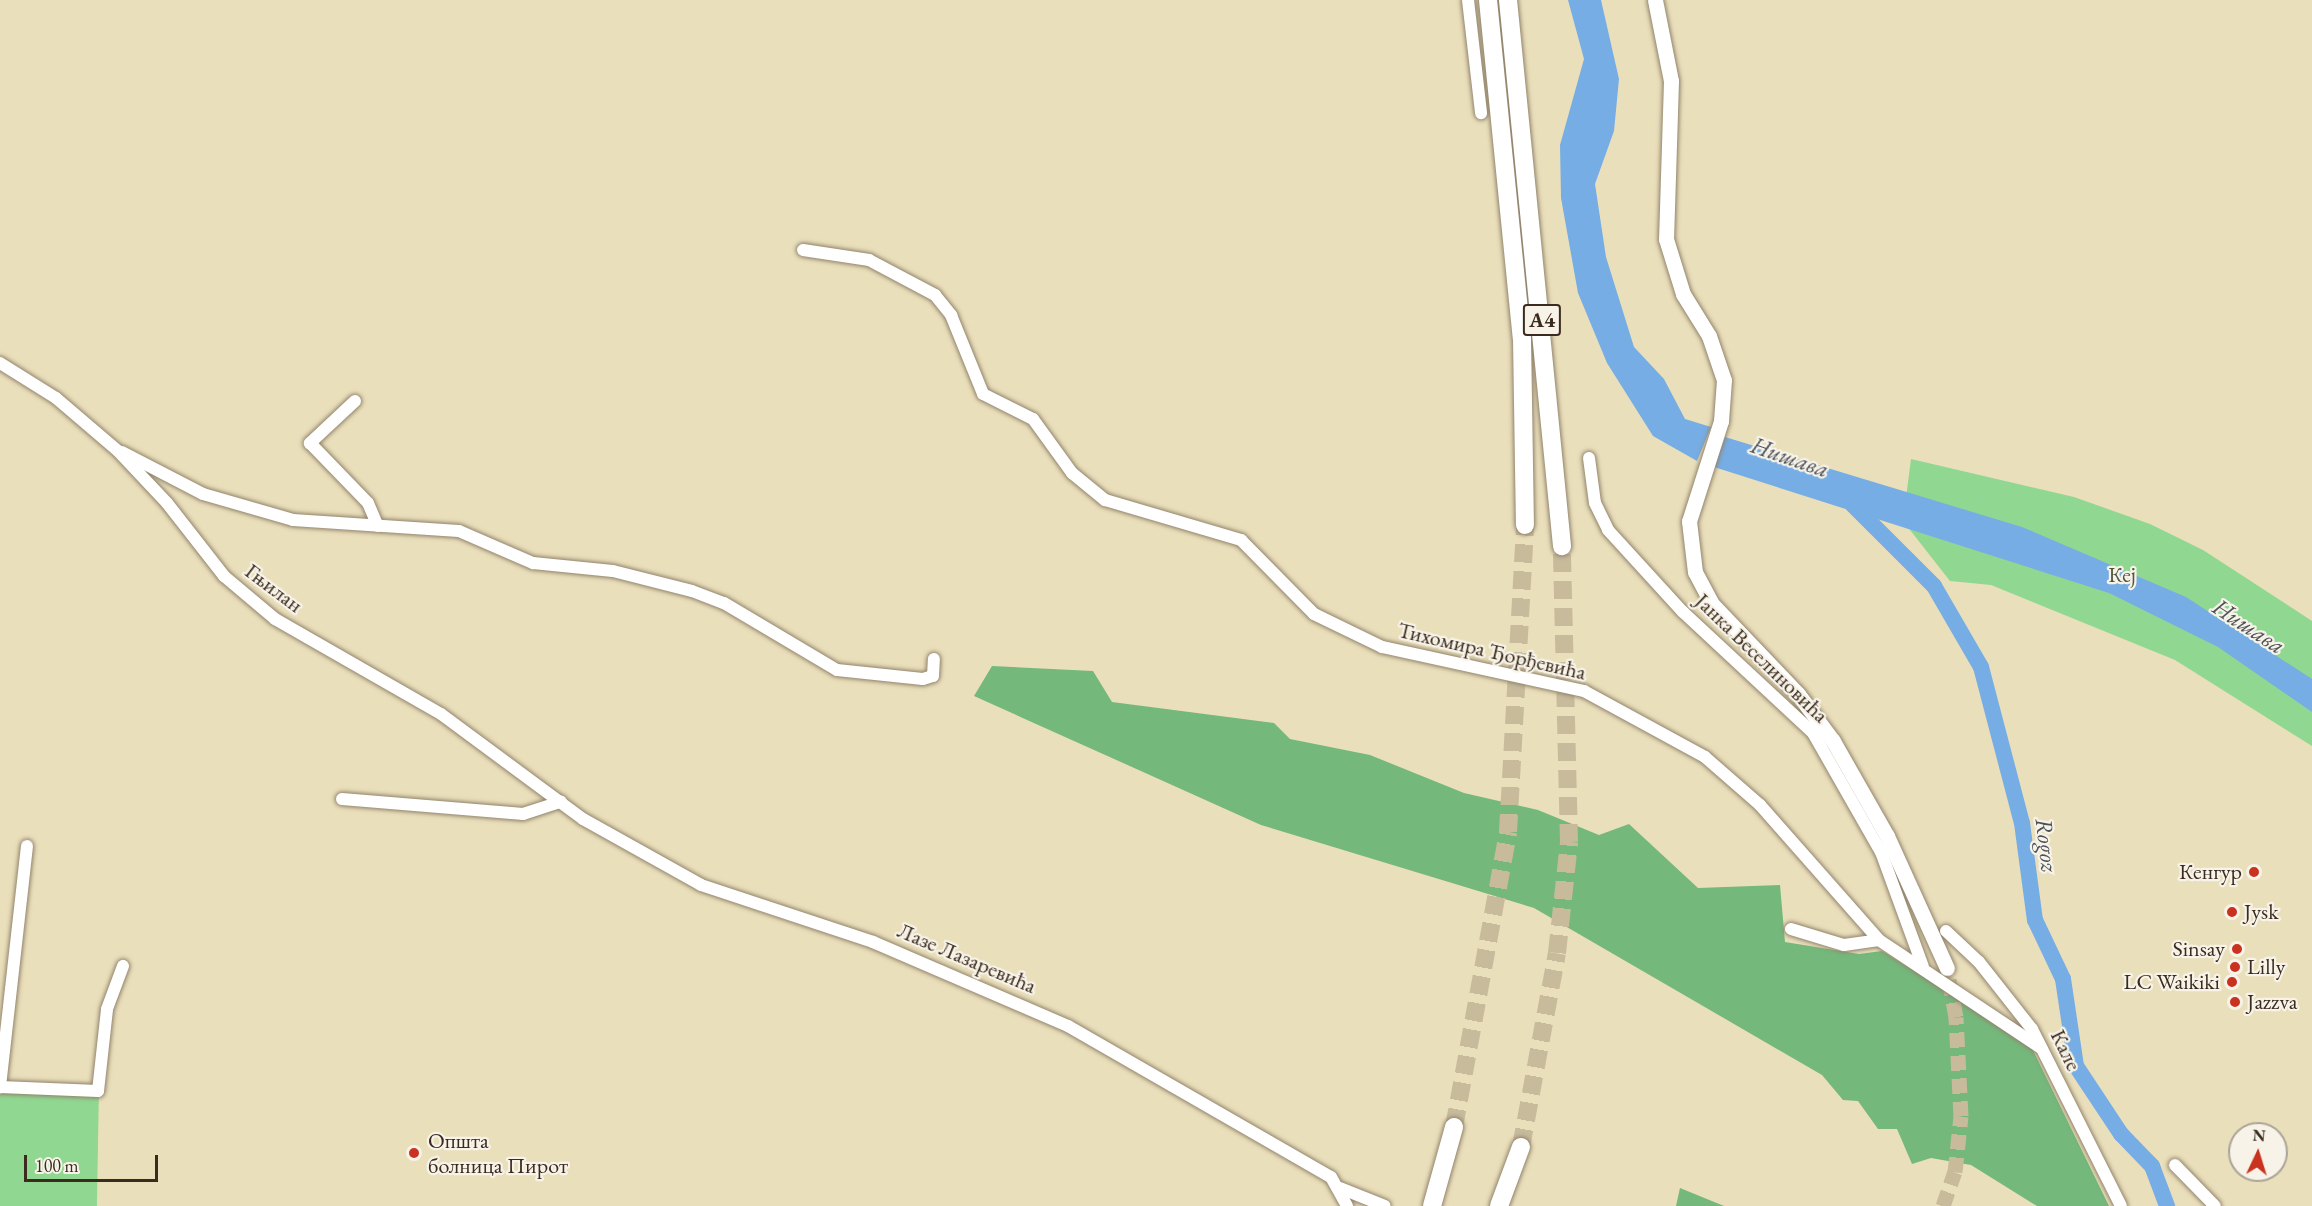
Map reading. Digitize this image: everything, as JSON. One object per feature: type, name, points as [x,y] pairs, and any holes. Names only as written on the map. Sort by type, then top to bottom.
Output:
[{"type":"highway","name":"A4","points":[[1488,0],[1521,338],[1525,525]]},
{"type":"highway","name":"A4","points":[[1508,0],[1562,546]]},
{"type":"highway","points":[[1433,1203],[1454,1128]]},
{"type":"highway","points":[[1500,1206],[1521,1147]]},
{"type":"main road","points":[[1655,0],[1671,81],[1666,239],[1683,294],[1720,366],[1725,405],[1694,498],[1689,546],[1701,587],[1833,741],[1887,836],[1947,968]]},
{"type":"street","points":[[1468,0],[1481,113]]},
{"type":"street","name":"Тихомира Ђорђевића","points":[[803,250],[877,263],[935,295],[951,315],[983,394],[1033,419],[1079,481],[1105,500],[1241,540],[1314,614],[1356,636],[1409,655],[1584,691],[1705,757],[1760,805],[1879,940],[1923,967],[2041,1048]]},
{"type":"street","name":"Гњилан","points":[[0,363],[56,399],[118,451],[167,503],[224,576],[275,619],[441,714],[561,802]]},
{"type":"street","points":[[355,401],[310,443],[368,503],[378,526]]},
{"type":"street","points":[[118,451],[203,494],[293,519],[459,531],[533,563],[613,571],[692,591],[724,603],[837,670],[923,680],[933,676],[934,659]]},
{"type":"street","name":"Јанка Веселиновића","points":[[1589,458],[1595,503],[1608,530],[1683,612],[1818,740],[1881,852],[1923,967]]},
{"type":"street","points":[[342,799],[523,814],[561,802]]},
{"type":"street","name":"Лазе Лазаревића","points":[[561,802],[702,885],[873,942],[1031,1007],[1263,1136],[1340,1188],[1385,1206]]},
{"type":"street","points":[[27,846],[0,1087],[98,1091],[107,1009],[123,966]]},
{"type":"street","points":[[1791,929],[1844,945],[1879,940]]},
{"type":"street","name":"Кале","points":[[1946,931],[1979,962],[2032,1029],[2121,1206]]},
{"type":"street","points":[[2175,1165],[2215,1206]]},
{"type":"street","points":[[1340,1188],[1347,1206]]},
{"type":"green space","name":"Кеј","points":[[1911,459],[2074,497],[2150,524],[2203,550],[2312,621],[2312,746],[2175,660],[1991,585],[1950,581],[1903,521]]},
{"type":"green space","points":[[992,666],[1093,671],[1112,702],[1274,723],[1290,739],[1370,755],[1464,793],[1538,810],[1599,835],[1629,824],[1698,888],[1780,885],[1785,942],[1859,954],[1882,951],[2029,1042],[2109,1206],[2037,1206],[1971,1165],[1931,1158],[1912,1164],[1897,1129],[1878,1129],[1858,1101],[1843,1100],[1822,1075],[1534,908],[1261,825],[974,696]]},
{"type":"green space","points":[[0,1085],[99,1087],[97,1206],[0,1206]]},
{"type":"green space","points":[[1680,1188],[1724,1206],[1676,1206]]},
{"type":"water","points":[[1568,0],[1601,0],[1619,79],[1614,131],[1595,184],[1606,257],[1634,347],[1664,379],[1685,419],[1711,427],[1697,461],[1653,436],[1607,363],[1578,293],[1561,198],[1560,145],[1584,59]]},
{"type":"water","name":"Нишава","points":[[1725,437],[2022,527],[2186,597],[2312,679],[2312,712],[2218,647],[2109,593],[1714,467]]},
{"type":"waterway","name":"Rogoz","points":[[1852,504],[1934,586],[1981,667],[2022,823],[2035,920],[2063,979],[2076,1066],[2121,1134],[2152,1166],[2167,1206]]},
{"type":"tunnel","points":[[1454,1127],[1508,832],[1525,525]]},
{"type":"tunnel","points":[[1521,1147],[1557,953],[1569,842],[1562,546]]},
{"type":"tunnel","points":[[1943,1206],[1955,1172],[1961,1116],[1956,1017],[1947,968]]},
{"type":"place","name":"Кенгур","points":[[2254,872]]},
{"type":"place","name":"Jysk","points":[[2232,912]]},
{"type":"place","name":"Sinsay","points":[[2237,949]]},
{"type":"place","name":"Lilly","points":[[2235,967]]},
{"type":"place","name":"LC Waikiki","points":[[2232,982]]},
{"type":"place","name":"Jazzva","points":[[2235,1002]]},
{"type":"place","name":"Општа болница Пирот","points":[[414,1153]]}]
